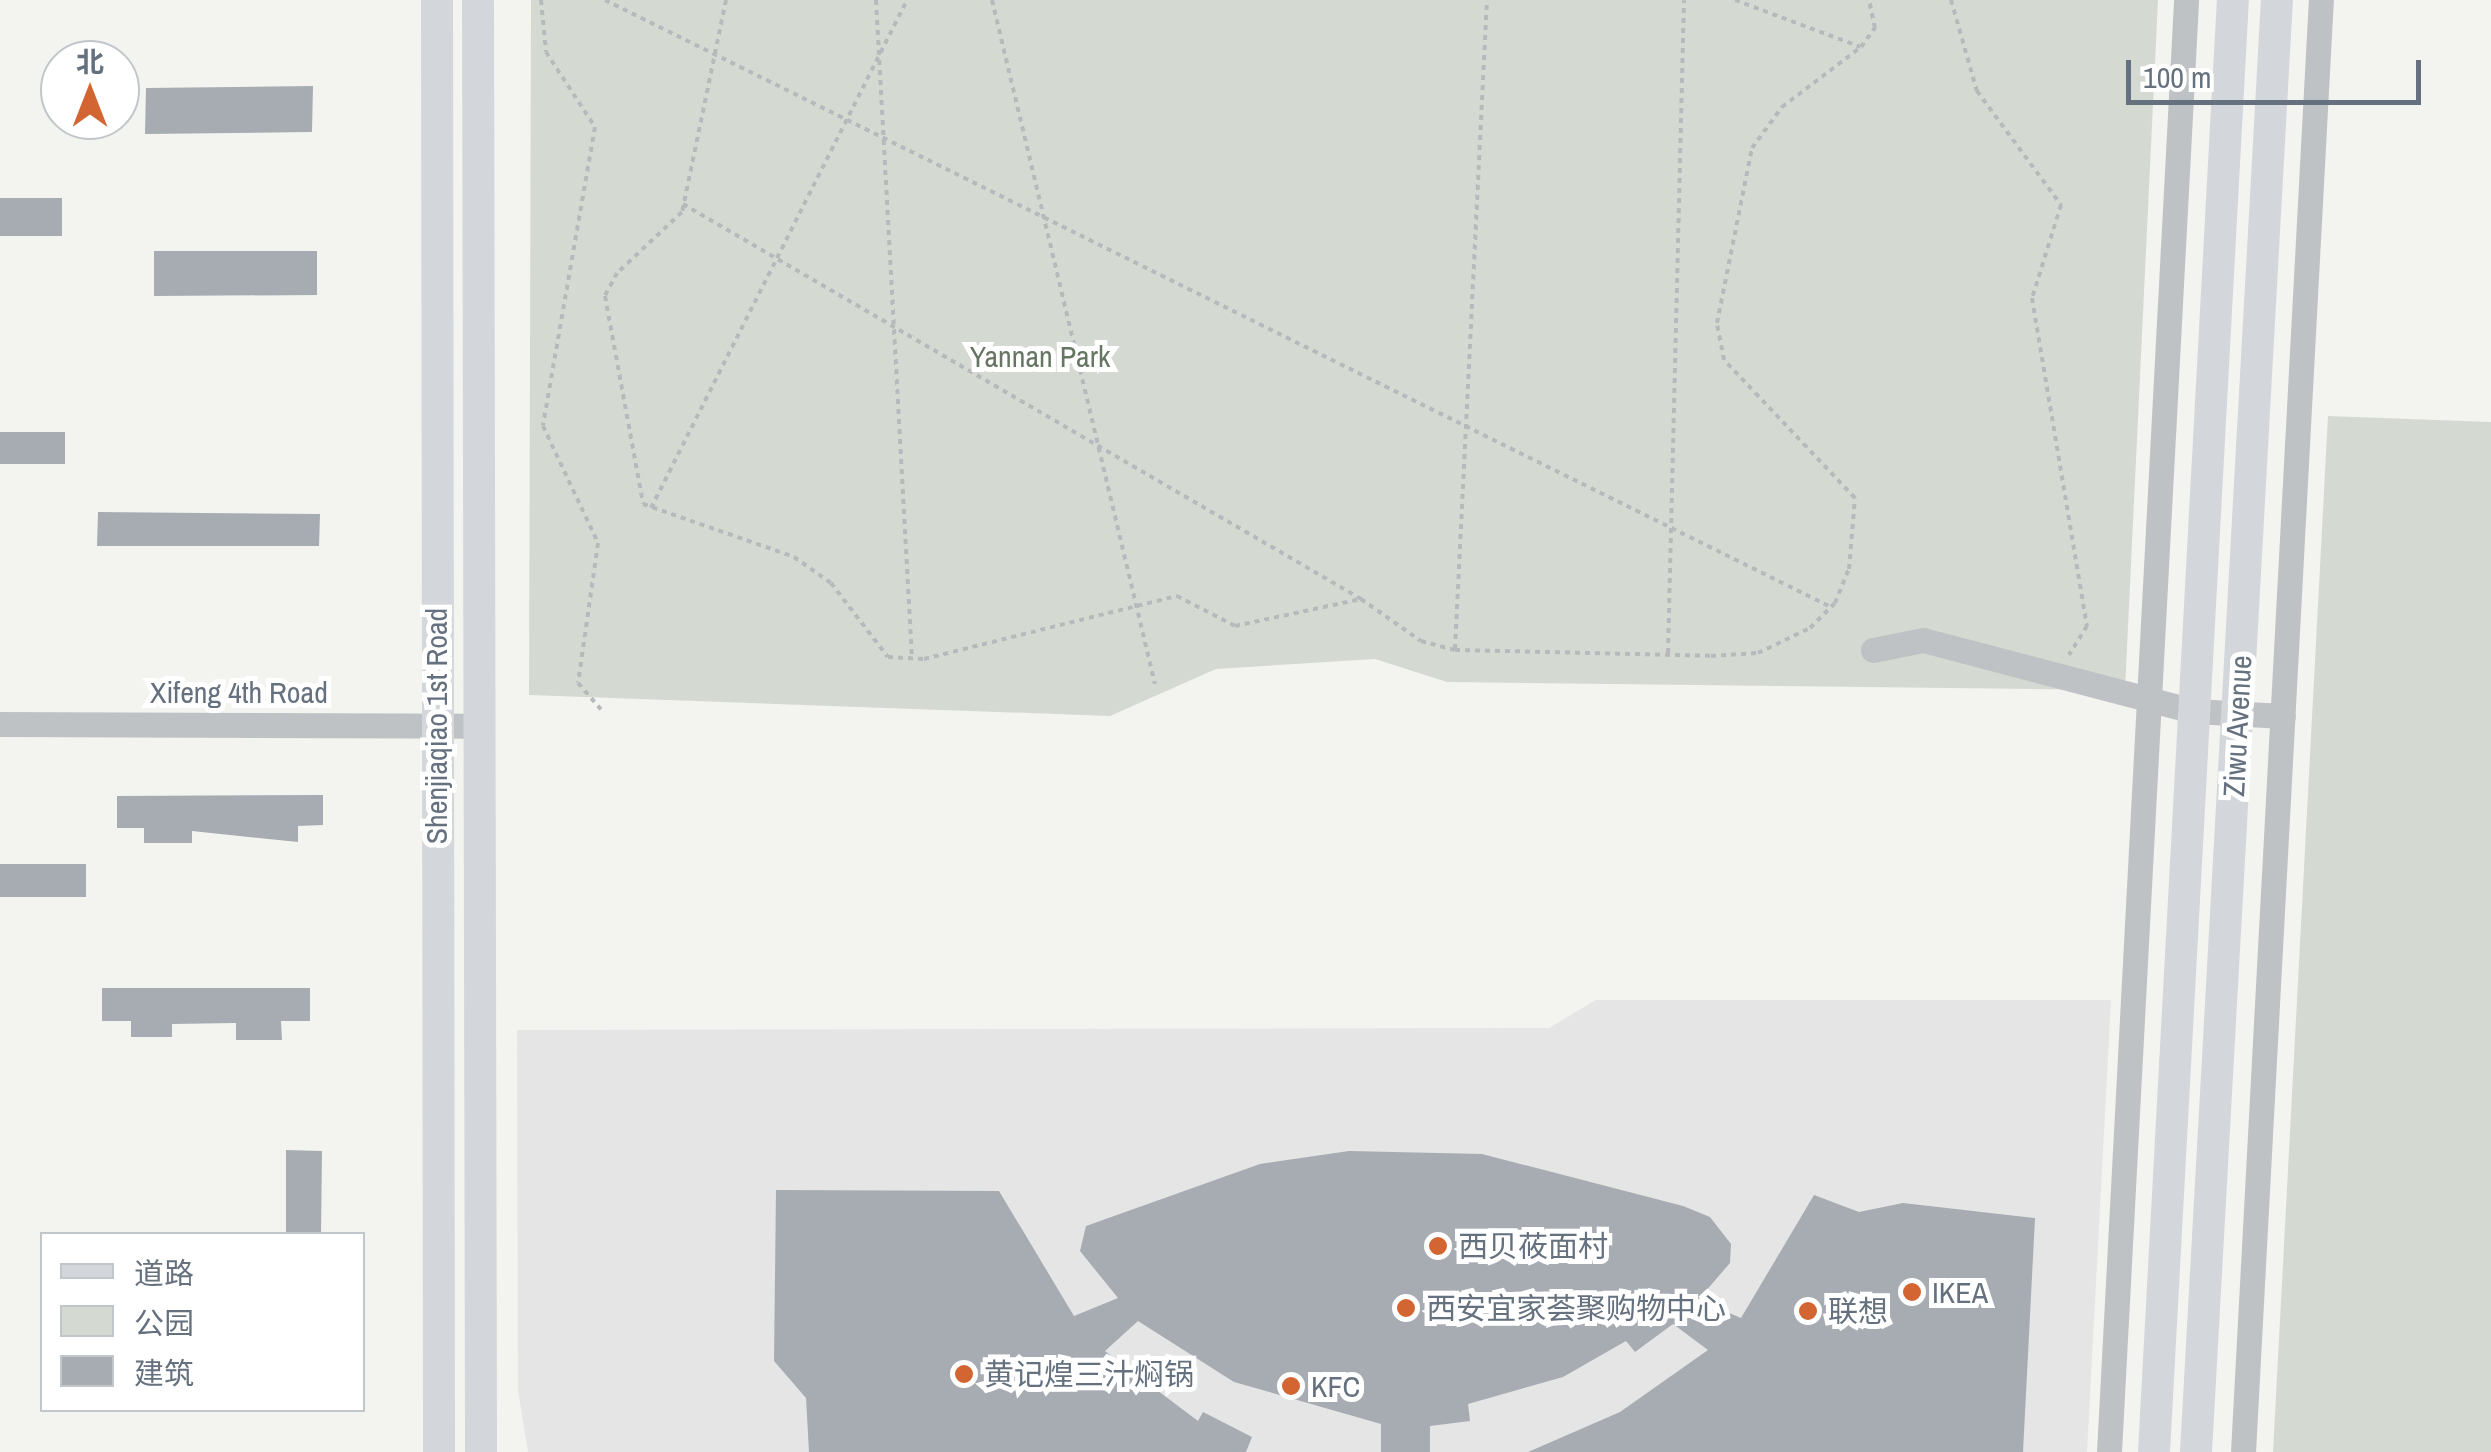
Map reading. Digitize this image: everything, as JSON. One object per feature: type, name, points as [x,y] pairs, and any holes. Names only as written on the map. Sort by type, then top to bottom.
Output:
[{"type":"main road","name":"Shenjiaqiao 1st Road","points":[[437,0],[438,1452]]},
{"type":"main road","name":"Shenjiaqiao 1st Road","points":[[478,0],[481,1452]]},
{"type":"main road","name":"Ziwu Avenue","points":[[2154,1452],[2232,0]]},
{"type":"main road","name":"Ziwu Avenue","points":[[2196,1452],[2277,0]]},
{"type":"street","points":[[2109,1452],[2186,0]]},
{"type":"street","name":"Ziwu Avenue","points":[[2243,1452],[2321,0]]},
{"type":"street","points":[[1873,650],[1923,640],[2194,710],[2284,716]]},
{"type":"street","name":"Xifeng 4th Road","points":[[0,724],[479,726]]},
{"type":"path","points":[[541,0],[546,52],[595,127],[544,426],[598,543],[578,683],[600,708]]},
{"type":"path","points":[[605,0],[1831,607]]},
{"type":"path","points":[[651,508],[605,296],[683,204],[726,0]]},
{"type":"path","points":[[876,0],[912,658]]},
{"type":"path","points":[[651,508],[907,0]]},
{"type":"path","points":[[992,0],[1155,684]]},
{"type":"path","points":[[1455,650],[1488,0]]},
{"type":"path","points":[[1668,653],[1684,0]]},
{"type":"path","points":[[1735,0],[1861,48]]},
{"type":"path","points":[[683,204],[1361,598],[1421,641],[1455,650],[1758,653],[1831,607],[1857,532],[1856,498],[1724,360],[1717,324],[1752,148],[1782,107],[1861,48],[1876,28],[1869,0]]},
{"type":"path","points":[[1951,0],[1977,91],[2061,205],[2032,298],[2087,626],[2064,662]]},
{"type":"path","points":[[651,508],[794,557],[832,583],[888,657],[912,658],[1002,645],[1177,596],[1235,626],[1361,598]]},
{"type":"shaded area","points":[[1596,1000],[2111,1000],[2087,1452],[528,1452],[518,1390],[517,1030],[1549,1028]]},
{"type":"green space","name":"Yannan Park","points":[[531,0],[2158,0],[2125,690],[1447,682],[1375,659],[1216,669],[1110,716],[529,695]]},
{"type":"green space","points":[[2328,416],[2491,422],[2491,1452],[2273,1452]]},
{"type":"building","points":[[313,86],[312,132],[145,134],[146,88]]},
{"type":"building","points":[[0,198],[62,198],[62,236],[0,236]]},
{"type":"building","points":[[154,251],[317,251],[317,295],[154,296]]},
{"type":"building","points":[[0,432],[65,432],[65,464],[0,464]]},
{"type":"building","points":[[98,512],[320,514],[319,546],[97,546]]},
{"type":"building","points":[[323,795],[323,825],[298,826],[298,842],[192,831],[192,843],[144,843],[144,828],[117,828],[117,796]]},
{"type":"building","points":[[0,864],[86,864],[86,897],[0,897]]},
{"type":"building","points":[[102,988],[310,988],[310,1021],[281,1021],[282,1040],[236,1040],[236,1023],[172,1024],[172,1037],[131,1037],[131,1021],[102,1021]]},
{"type":"building","points":[[286,1150],[322,1151],[321,1232],[286,1232]]},
{"type":"building","name":"西安宜家荟聚购物中心","points":[[1349,1151],[1482,1154],[1683,1206],[1710,1217],[1731,1244],[1730,1263],[1698,1300],[1741,1318],[1814,1195],[1859,1212],[1903,1203],[2035,1218],[2023,1452],[1528,1452],[1620,1412],[1708,1350],[1673,1324],[1635,1352],[1626,1341],[1563,1377],[1468,1404],[1470,1421],[1430,1426],[1430,1452],[1381,1452],[1381,1424],[1234,1382],[1138,1321],[1105,1351],[1198,1421],[1203,1412],[1252,1437],[1246,1452],[809,1452],[806,1398],[774,1361],[776,1190],[999,1191],[1074,1316],[1118,1298],[1080,1251],[1086,1226],[1260,1164]]},
{"type":"place","name":"西贝莜面村","points":[[1438,1246]]},
{"type":"place","name":"IKEA","points":[[1912,1292]]},
{"type":"place","name":"西安宜家荟聚购物中心","points":[[1406,1308]]},
{"type":"place","name":"联想","points":[[1808,1311]]},
{"type":"place","name":"黄记煌三汁焖锅","points":[[964,1374]]},
{"type":"place","name":"KFC","points":[[1291,1386]]}]
